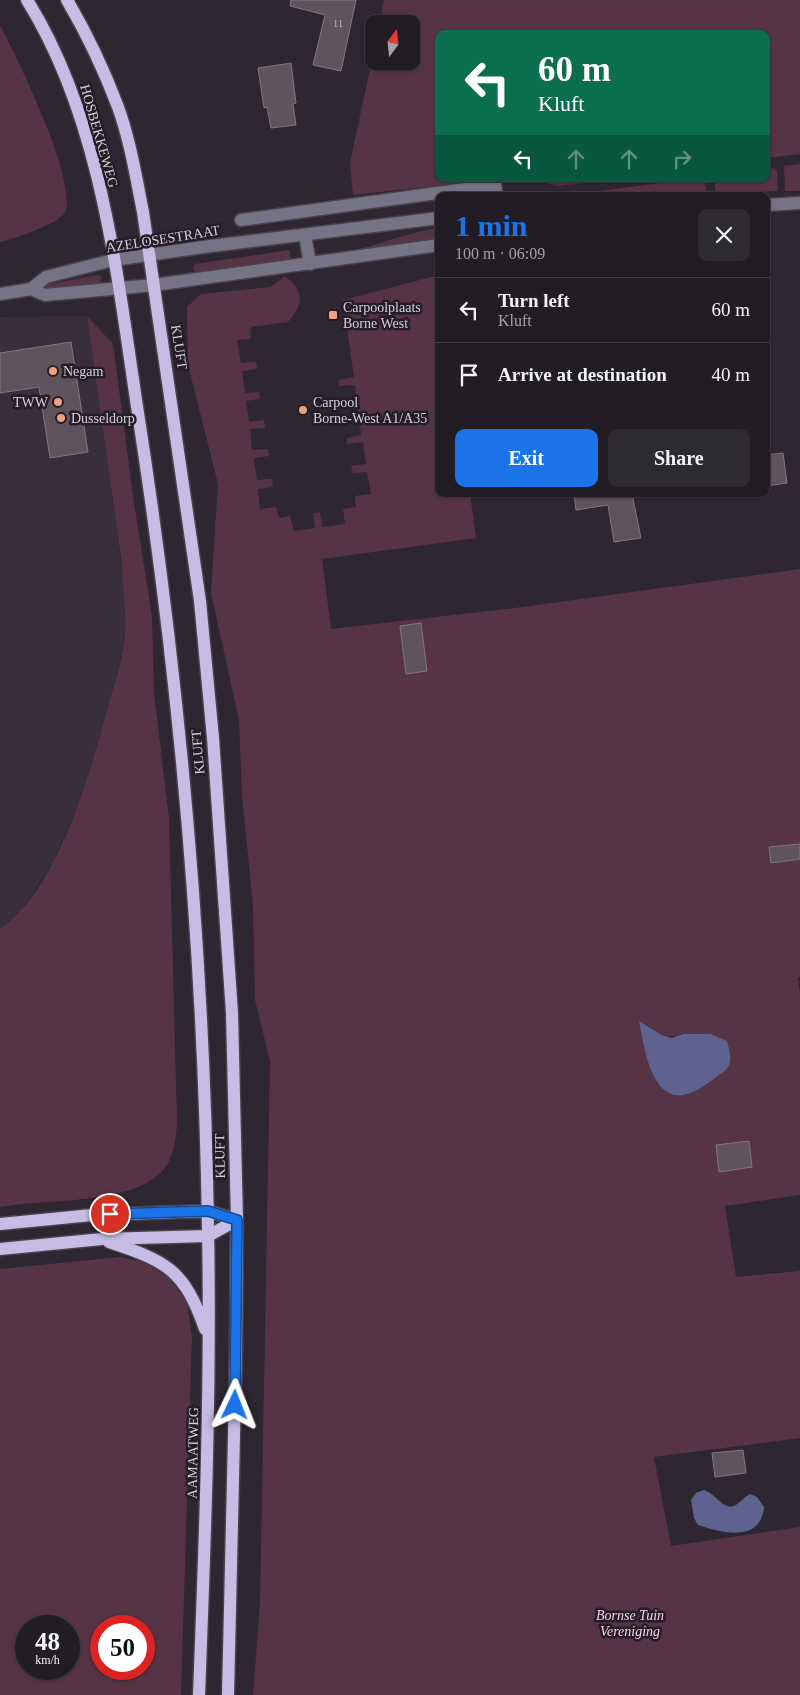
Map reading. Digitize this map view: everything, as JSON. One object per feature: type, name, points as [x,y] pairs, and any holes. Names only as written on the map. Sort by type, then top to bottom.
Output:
[{"type":"main road","name":"HOSBEKKEWEG","points":[[27,0],[52,48],[83,125],[119,288]]},
{"type":"main road","name":"HOSBEKKEWEG","points":[[67,0],[98,58],[119,109],[140,193],[154,285]]},
{"type":"main road","name":"KLUFT","points":[[154,285],[200,601],[213,738],[232,1013],[237,1220]]},
{"type":"main road","name":"KLUFT","points":[[119,288],[164,590],[186,802],[195,899],[208,1211]]},
{"type":"main road","points":[[0,1224],[92,1215],[208,1211],[237,1220]]},
{"type":"main road","name":"AAMAATWEG","points":[[199,1695],[207,1502],[208,1211]]},
{"type":"main road","points":[[0,1249],[102,1239],[208,1236],[237,1220]]},
{"type":"main road","points":[[228,1695],[237,1220]]},
{"type":"main road","points":[[102,1239],[154,1259],[183,1281],[196,1302],[208,1338]]},
{"type":"street","points":[[443,192],[494,185],[496,192]]},
{"type":"street","points":[[241,220],[435,193]]},
{"type":"street","points":[[770,205],[800,203]]},
{"type":"street","name":"AZELOSESTRAAT","points":[[0,294],[31,289],[46,277],[114,260],[435,219]]},
{"type":"street","points":[[305,235],[310,264]]},
{"type":"street","name":"AZELOSESTRAAT","points":[[31,289],[45,295],[154,285],[435,247]]},
{"type":"shaded area","points":[[87,316],[125,591],[125,630],[121,658],[96,754],[80,800],[52,864],[18,915],[0,929],[0,317]]},
{"type":"green space","points":[[384,0],[800,0],[800,154],[770,158],[770,30],[435,30],[435,182],[468,182],[353,195],[350,163],[370,70],[420,70],[420,15],[381,15]]},
{"type":"green space","points":[[0,25],[45,122],[64,180],[67,202],[63,215],[58,219],[33,231],[0,242]]},
{"type":"green space","points":[[800,164],[800,191],[785,191],[784,166]]},
{"type":"green space","points":[[770,168],[774,168],[777,172],[778,191],[716,192],[714,182],[770,182]]},
{"type":"green space","points":[[541,182],[591,182],[558,186]]},
{"type":"green space","points":[[668,182],[705,182],[707,192],[590,192]]},
{"type":"green space","points":[[435,228],[435,241],[317,256],[365,248]]},
{"type":"green space","points":[[290,250],[291,261],[196,272],[193,269],[195,264]]},
{"type":"green space","points":[[98,275],[102,277],[100,283],[45,290],[44,288],[45,285]]},
{"type":"green space","name":"Bornse Tuin Vereniging","points":[[285,276],[292,282],[299,293],[299,304],[288,322],[251,327],[250,339],[237,340],[241,363],[256,362],[257,369],[242,371],[245,393],[259,392],[260,399],[246,401],[249,422],[264,420],[265,428],[250,429],[252,450],[268,449],[269,456],[254,458],[257,480],[272,479],[273,487],[258,489],[260,509],[276,507],[279,518],[290,516],[294,531],[315,528],[313,513],[320,512],[322,527],[345,524],[343,509],[356,507],[355,496],[371,494],[367,472],[353,473],[351,466],[366,464],[363,442],[347,444],[347,438],[361,435],[355,385],[339,386],[339,380],[354,377],[343,300],[435,276],[435,497],[470,497],[476,538],[322,559],[331,629],[515,608],[800,569],[800,977],[798,977],[800,992],[800,1195],[725,1206],[736,1277],[800,1271],[800,1438],[654,1457],[671,1546],[800,1527],[800,1695],[253,1695],[260,1604],[270,1061],[255,1000],[253,905],[242,795],[239,720],[211,593],[218,484],[188,365],[187,307],[201,294],[271,287]],"holes":[[[639,1021],[660,1034],[670,1036],[683,1034],[705,1086],[686,1095],[667,1092]]]},
{"type":"green space","points":[[87,316],[113,344],[134,503],[152,616],[154,693],[169,818],[177,1129],[174,1148],[167,1165],[149,1181],[131,1189],[87,1199],[0,1207],[0,929],[20,911],[39,887],[55,859],[69,828],[101,733],[119,669],[125,630],[121,558]]},
{"type":"green space","points":[[120,1257],[145,1262],[169,1278],[187,1303],[192,1336],[181,1695],[0,1695],[0,1269]]},
{"type":"water","points":[[639,1021],[662,1035],[672,1038],[683,1034],[710,1034],[727,1041],[730,1051],[728,1067],[695,1091],[687,1094],[672,1094],[658,1083],[654,1076],[646,1053]]},
{"type":"water","points":[[704,1490],[730,1507],[736,1505],[750,1494],[757,1497],[764,1507],[761,1518],[756,1526],[748,1531],[739,1532],[718,1531],[698,1525],[694,1518],[691,1500],[696,1493]]},
{"type":"building","points":[[291,0],[356,0],[341,71],[313,65],[325,15],[290,6]]},
{"type":"building","points":[[291,63],[296,103],[293,104],[296,125],[271,128],[267,107],[264,108],[258,68]]},
{"type":"building","points":[[71,342],[88,452],[50,458],[39,387],[0,393],[0,353]]},
{"type":"building","points":[[783,453],[787,483],[770,485],[770,455]]},
{"type":"building","points":[[574,497],[633,497],[641,538],[614,542],[608,505],[576,510]]},
{"type":"building","points":[[421,623],[427,671],[406,674],[400,626]]},
{"type":"building","points":[[800,844],[800,859],[771,863],[769,847]]},
{"type":"building","points":[[749,1141],[752,1167],[719,1172],[716,1145]]},
{"type":"building","points":[[743,1450],[746,1473],[715,1477],[712,1453]]},
{"type":"place","name":"Carpoolplaats Borne West","points":[[333,315]]},
{"type":"place","name":"Negam","points":[[53,371]]},
{"type":"place","name":"TWW","points":[[58,402]]},
{"type":"place","name":"Carpool Borne-West A1/A35","points":[[303,410]]},
{"type":"place","name":"Dusseldorp","points":[[61,418]]},
{"type":"route","points":[[110,1214],[208,1211],[237,1220],[235,1405]]}]
